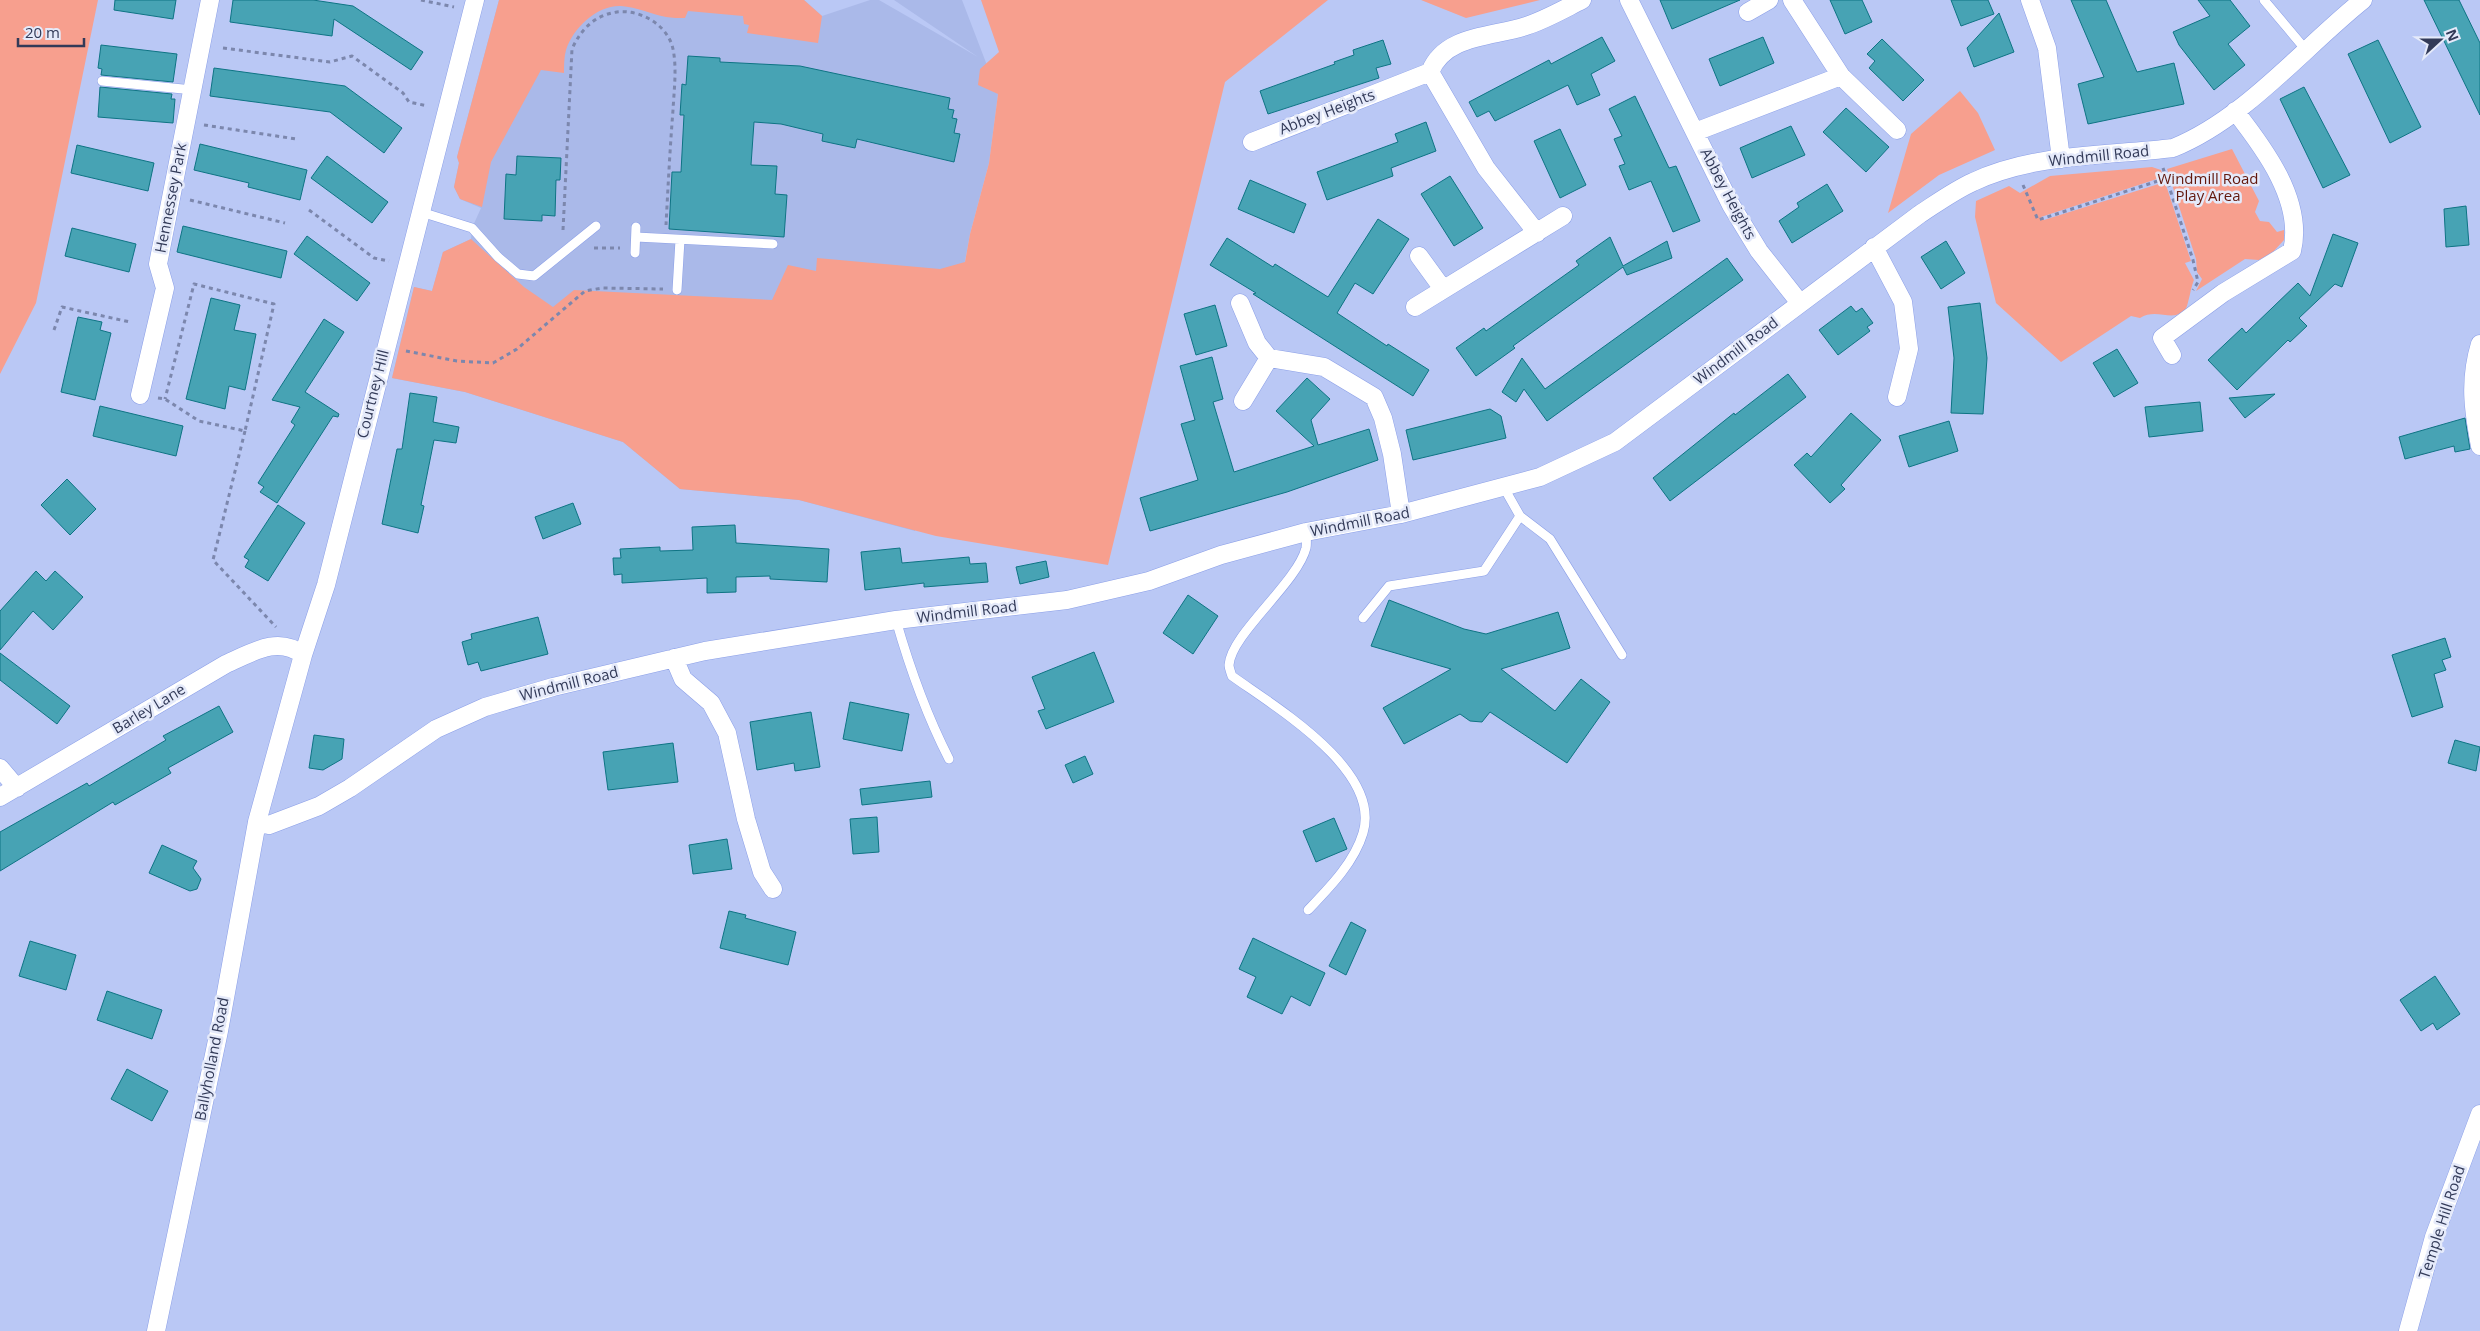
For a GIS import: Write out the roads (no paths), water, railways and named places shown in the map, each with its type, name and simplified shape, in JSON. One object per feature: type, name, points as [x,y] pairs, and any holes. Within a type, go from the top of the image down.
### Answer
[{"type":"street","name":"Hennessey Park","points":[[140,395],[164,288],[158,264],[210,0]]},
{"type":"street","name":"Courtney Hill","points":[[265,786],[303,654],[326,585],[475,0]]},
{"type":"street","name":"Abbey Heights","points":[[1252,142],[1430,72],[1438,59],[1462,41],[1527,26],[1582,0]]},
{"type":"street","name":"Abbey Heights","points":[[1629,0],[1731,205],[1759,251],[1800,303]]},
{"type":"street","points":[[1748,12],[1769,0]]},
{"type":"street","points":[[1792,0],[1841,76],[1897,130]]},
{"type":"street","points":[[2030,0],[2047,48],[2061,159]]},
{"type":"street","name":"Windmill Road","points":[[257,822],[269,825],[319,806],[350,788],[436,729],[484,706],[584,679],[656,664],[674,658],[896,620],[1067,600],[1148,580],[1221,555],[1306,532],[1401,514],[1540,477],[1615,442],[1874,247],[1920,214],[1971,182],[2003,171],[2061,159],[2173,148],[2187,142],[2235,110],[2364,0]]},
{"type":"street","points":[[1430,72],[1486,168],[1537,233]]},
{"type":"street","name":"Abbey Heights","points":[[1695,132],[1841,76]]},
{"type":"street","points":[[2172,355],[2162,338],[2201,310],[2292,251],[2295,238],[2292,216],[2284,188],[2255,136],[2235,110]]},
{"type":"street","points":[[1415,307],[1563,216]]},
{"type":"street","points":[[1874,247],[1903,302],[1909,349],[1897,397]]},
{"type":"street","points":[[1419,256],[1443,290]]},
{"type":"street","points":[[1240,303],[1257,343],[1269,358],[1324,367],[1374,397],[1383,418],[1392,454],[1401,514]]},
{"type":"street","points":[[2480,344],[2473,369],[2474,416],[2480,446]]},
{"type":"street","points":[[1242,401],[1269,358]]},
{"type":"street","name":"Barley Lane","points":[[0,797],[226,664],[258,649],[281,645],[293,646],[303,654]]},
{"type":"street","points":[[674,658],[683,679],[711,703],[727,733],[746,819],[762,872],[773,889]]},
{"type":"street","points":[[0,768],[17,788]]},
{"type":"street","name":"Ballyholland Road","points":[[156,1331],[219,1031],[265,786]]},
{"type":"street","name":"Temple Hill Road","points":[[2408,1331],[2434,1237],[2480,1114]]},
{"type":"lane","points":[[2264,0],[2306,50]]},
{"type":"lane","points":[[102,81],[193,90]]},
{"type":"lane","points":[[421,212],[472,228],[498,257],[518,274],[534,276],[596,226]]},
{"type":"lane","points":[[635,253],[636,228]]},
{"type":"lane","points":[[636,238],[773,244]]},
{"type":"lane","points":[[677,290],[680,240]]},
{"type":"lane","points":[[1503,486],[1520,516],[1550,539],[1622,656]]},
{"type":"lane","points":[[1363,618],[1389,586],[1484,571],[1520,516]]},
{"type":"lane","points":[[1306,532],[1306,548],[1292,574],[1242,638],[1233,652],[1229,666],[1232,676],[1337,758],[1361,793],[1366,811],[1364,832],[1357,849],[1325,892],[1308,910]]},
{"type":"lane","points":[[896,620],[911,675],[927,716],[949,759]]},
{"type":"park label","name":"Windmill Road Play Area","points":[[2208,188]]}]
